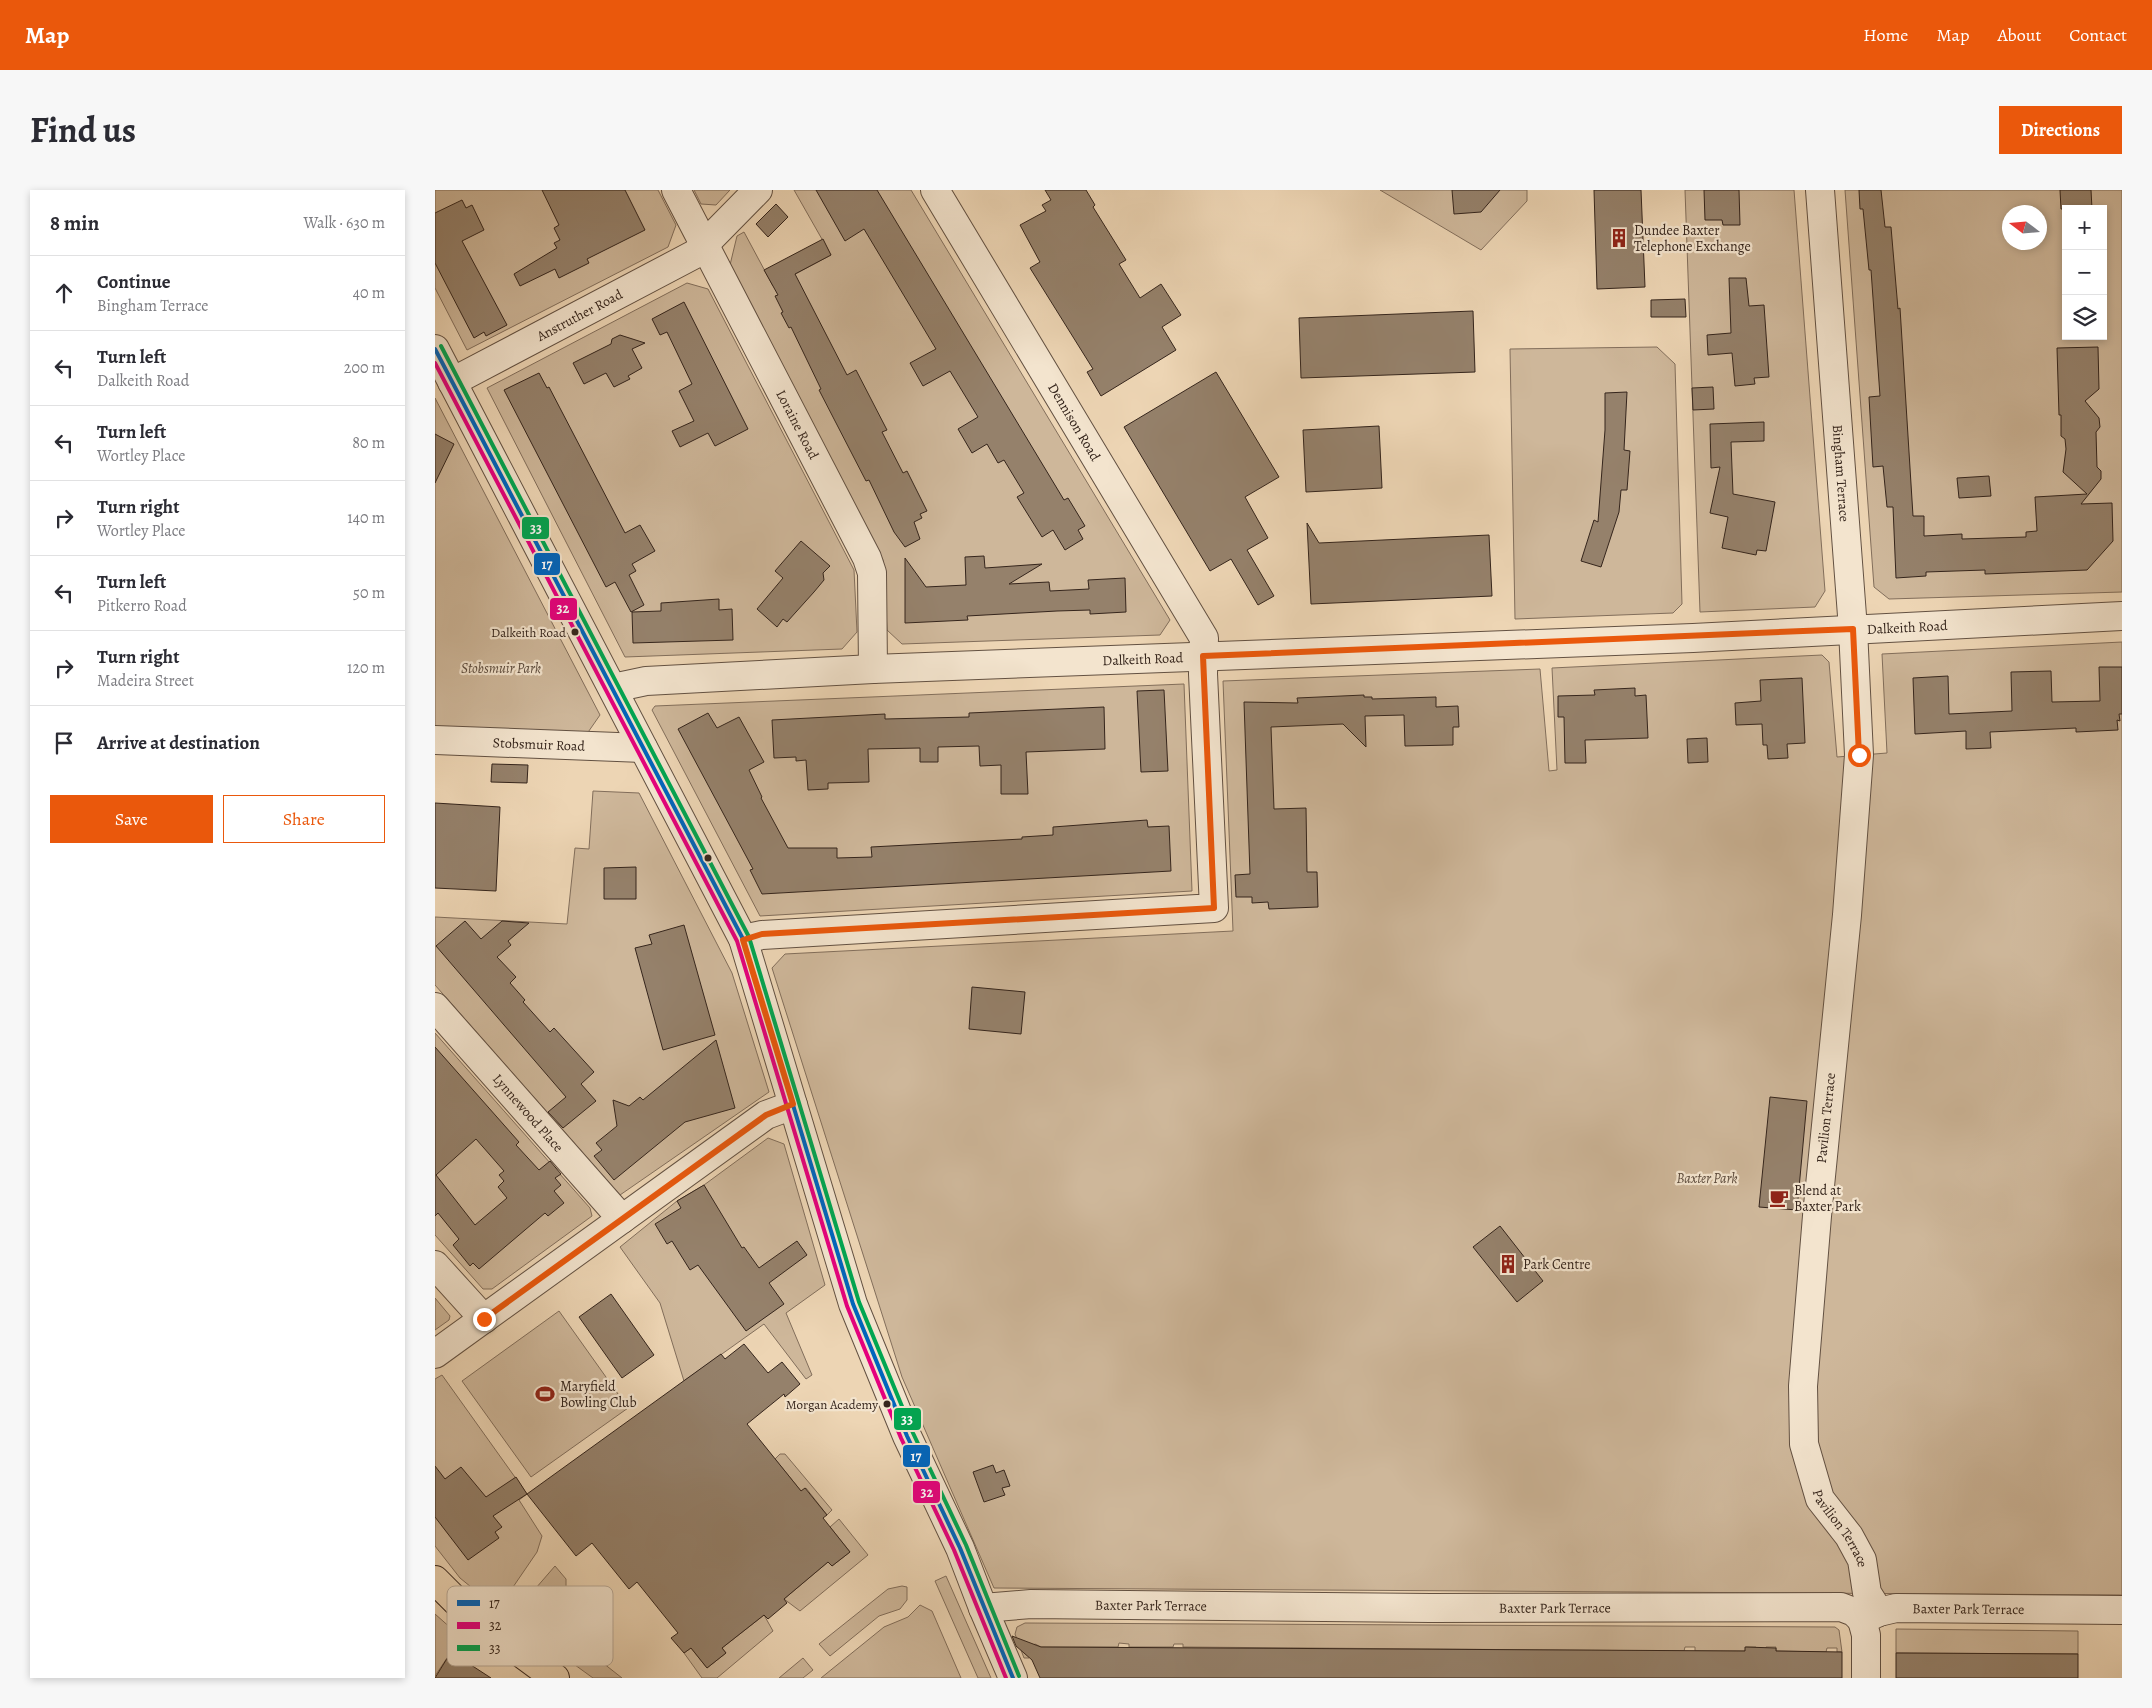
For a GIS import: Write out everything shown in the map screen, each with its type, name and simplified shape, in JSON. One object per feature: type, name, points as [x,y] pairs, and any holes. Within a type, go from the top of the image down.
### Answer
[{"type":"main road","points":[[435,1580],[447,1592]]},
{"type":"main road","points":[[536,1666],[549,1676]]},
{"type":"street","name":"Loraine Road","points":[[676,190],[867,558],[872,573],[873,669]]},
{"type":"street","name":"Anstruther Road","points":[[452,382],[695,254],[758,190]]},
{"type":"street","name":"Dennison Road","points":[[743,940],[762,934],[1214,908],[1203,656],[1204,638],[935,190]]},
{"type":"street","name":"Bingham Terrace","points":[[1820,190],[1853,629],[1859,755]]},
{"type":"street","points":[[435,349],[743,940],[853,1304],[907,1436],[960,1548],[1013,1678]]},
{"type":"street","name":"Dalkeith Road","points":[[613,688],[646,681],[873,669],[1853,629],[2122,616]]},
{"type":"street","name":"Stobsmuir Road","points":[[435,740],[643,748]]},
{"type":"street","name":"Pavilion Terrace","points":[[1859,755],[1847,915],[1817,1216],[1803,1386],[1804,1444],[1820,1499],[1849,1536],[1862,1560],[1871,1616]]},
{"type":"street","name":"Lynnewood Place","points":[[435,1007],[622,1219]]},
{"type":"street","points":[[435,1354],[766,1115],[793,1104]]},
{"type":"street","points":[[435,1265],[484,1319]]},
{"type":"street","name":"Baxter Park Terrace","points":[[983,1608],[1031,1604],[1431,1608],[1841,1607],[1871,1616],[1896,1608],[2122,1610]]},
{"type":"street","points":[[1867,1678],[1866,1635],[1871,1616]]},
{"type":"green space","points":[[435,190],[658,190],[676,225],[668,247],[467,350],[435,288]]},
{"type":"green space","points":[[694,190],[730,190],[716,205],[701,204]]},
{"type":"green space","points":[[794,190],[911,190],[1170,620],[1160,635],[902,644],[887,630],[883,560],[730,265],[737,236],[744,232],[773,286],[831,255]]},
{"type":"green space","points":[[1380,190],[1527,190],[1527,201],[1481,250]]},
{"type":"green space","points":[[1685,190],[1794,190],[1825,591],[1815,607],[1700,612]]},
{"type":"green space","points":[[1845,190],[2122,190],[2122,592],[1889,599],[1874,587]]},
{"type":"green space","points":[[687,283],[708,289],[854,570],[857,632],[842,649],[625,657],[487,388]]},
{"type":"green space","points":[[1657,347],[1675,364],[1682,604],[1673,613],[1515,619],[1510,349]]},
{"type":"green space","name":"Stobsmuir Park","points":[[435,398],[600,715],[584,738],[435,731]]},
{"type":"green space","name":"Baxter Park","points":[[2122,642],[2122,1595],[994,1588],[902,1377],[772,968],[785,954],[1233,931],[1223,681],[1540,669],[1549,771],[1557,770],[1552,668],[1822,655],[1829,662],[1837,757],[1887,753],[1882,654]]},
{"type":"green space","points":[[1184,684],[1192,891],[760,916],[652,710],[655,706]]},
{"type":"green space","points":[[593,791],[639,793],[732,973],[769,1092],[620,1195],[435,985],[435,917],[567,924],[575,848],[589,849]]},
{"type":"green space","points":[[435,1033],[590,1208],[592,1216],[492,1289],[483,1289],[435,1235]]},
{"type":"green space","points":[[768,1138],[784,1144],[825,1285],[786,1313],[812,1375],[806,1379],[764,1324],[684,1381],[660,1303],[620,1247],[677,1201],[704,1185]]},
{"type":"green space","points":[[435,1298],[450,1316],[449,1320],[435,1330]]},
{"type":"green space","name":"Maryfield Bowling Club","points":[[559,1311],[628,1408],[531,1477],[462,1381]]},
{"type":"green space","points":[[442,1375],[527,1494],[519,1500],[542,1536],[537,1552],[514,1586],[470,1586],[460,1578],[435,1546],[435,1379]]},
{"type":"green space","points":[[780,1454],[785,1454],[832,1510],[827,1515],[806,1488],[801,1491],[775,1459]]},
{"type":"green space","points":[[839,1519],[868,1555],[800,1611],[784,1599],[828,1562],[832,1566],[850,1552],[830,1527]]},
{"type":"green space","points":[[555,1566],[566,1579],[566,1586],[538,1586]]},
{"type":"green space","points":[[946,1576],[991,1678],[978,1678],[935,1581]]},
{"type":"green space","points":[[902,1586],[907,1587],[907,1600],[900,1609],[879,1616],[830,1656],[819,1644],[888,1589]]},
{"type":"green space","points":[[920,1605],[932,1611],[961,1678],[821,1678],[884,1627],[908,1617]]},
{"type":"green space","points":[[435,1614],[447,1625],[447,1658],[435,1676]]},
{"type":"green space","points":[[764,1615],[773,1631],[717,1678],[702,1678],[684,1653],[691,1648],[707,1668],[726,1653],[722,1648]]},
{"type":"green space","points":[[1025,1623],[1835,1627],[1839,1630],[1842,1652],[1837,1652],[1837,1648],[1827,1648],[1826,1652],[1776,1651],[1776,1647],[1766,1647],[1766,1651],[1756,1651],[1756,1647],[1746,1647],[1745,1651],[1695,1651],[1695,1647],[1685,1647],[1684,1651],[1680,1651],[1183,1647],[1183,1644],[1174,1644],[1173,1647],[1129,1647],[1129,1644],[1119,1643],[1118,1647],[1041,1647],[1035,1644],[1030,1647],[1029,1658],[1024,1658],[1015,1634],[1017,1627]]},
{"type":"green space","points":[[1896,1629],[2078,1631],[2078,1654],[1896,1653]]},
{"type":"green space","points":[[803,1658],[813,1670],[803,1678],[779,1678]]},
{"type":"green space","points":[[576,1666],[607,1666],[622,1678],[593,1678]]},
{"type":"building","points":[[542,190],[625,190],[645,230],[587,259],[589,263],[559,278],[555,269],[520,286],[514,274],[557,248],[554,243],[560,240],[554,228],[559,225]]},
{"type":"building","points":[[816,190],[877,190],[1064,500],[1068,498],[1085,526],[1078,530],[1083,539],[1065,550],[1053,530],[1042,537],[1017,497],[1024,493],[1004,460],[998,463],[987,444],[972,453],[958,429],[978,417],[950,371],[923,386],[910,363],[936,349],[864,229],[845,241]]},
{"type":"building","points":[[1045,190],[1086,190],[1095,205],[1093,207],[1126,260],[1119,264],[1140,298],[1161,284],[1181,315],[1162,327],[1176,350],[1101,396],[1087,372],[1093,369],[1030,268],[1040,262],[1020,225],[1046,211],[1042,205],[1051,200]]},
{"type":"building","points":[[1452,190],[1500,190],[1481,212],[1454,214]]},
{"type":"building","name":"Dundee Baxter Telephone Exchange","points":[[1594,190],[1641,190],[1645,287],[1597,289]]},
{"type":"building","points":[[1704,190],[1739,190],[1740,225],[1723,225],[1722,220],[1705,220]]},
{"type":"building","points":[[1859,190],[1881,190],[1885,227],[1891,227],[1898,309],[1900,308],[1913,516],[1924,516],[1924,536],[1962,534],[1962,539],[2026,537],[2026,532],[2037,531],[2035,497],[2087,494],[2063,472],[2066,449],[2065,439],[2061,436],[2061,415],[2059,415],[2057,348],[2098,347],[2099,389],[2085,401],[2099,418],[2100,427],[2096,432],[2097,467],[2101,471],[2101,479],[2081,504],[2112,503],[2113,541],[2087,570],[1985,574],[1985,570],[1926,572],[1926,576],[1896,578],[1893,507],[1887,507],[1883,466],[1873,467],[1869,397],[1880,396],[1871,270],[1869,270],[1863,209],[1860,209]]},
{"type":"building","points":[[2060,190],[2091,190],[2092,205],[2062,205],[2061,209]]},
{"type":"building","points":[[462,200],[466,208],[472,205],[484,230],[462,241],[507,325],[486,336],[484,332],[474,338],[435,263],[435,213]]},
{"type":"building","points":[[776,204],[788,217],[768,237],[756,224]]},
{"type":"building","points":[[823,239],[831,255],[795,274],[847,375],[856,370],[887,430],[882,432],[903,473],[907,471],[927,511],[920,514],[922,518],[914,522],[920,539],[905,547],[894,532],[869,480],[866,481],[819,390],[821,389],[791,327],[789,328],[781,313],[783,312],[775,296],[778,295],[764,270]]},
{"type":"building","points":[[1729,278],[1746,278],[1749,306],[1764,305],[1769,377],[1754,378],[1755,384],[1735,386],[1732,353],[1708,355],[1707,335],[1731,333]]},
{"type":"building","points":[[1685,299],[1686,317],[1651,317],[1651,300]]},
{"type":"building","points":[[684,302],[748,429],[715,446],[708,433],[680,447],[672,431],[694,421],[679,391],[692,384],[667,332],[660,335],[652,319]]},
{"type":"building","points":[[1473,311],[1475,372],[1301,378],[1299,318]]},
{"type":"building","points":[[620,335],[645,343],[632,349],[642,368],[628,376],[630,379],[614,387],[606,373],[584,384],[573,363],[611,344],[612,339]]},
{"type":"building","points":[[1216,372],[1279,477],[1245,497],[1268,538],[1247,550],[1274,596],[1258,605],[1231,559],[1210,571],[1124,427]]},
{"type":"building","points":[[539,373],[547,388],[549,387],[625,533],[640,525],[655,551],[632,564],[636,571],[629,575],[644,605],[631,612],[615,582],[606,587],[504,390]]},
{"type":"building","points":[[1713,387],[1714,409],[1693,410],[1692,388]]},
{"type":"building","points":[[1627,392],[1624,450],[1630,451],[1627,490],[1621,490],[1619,512],[1601,567],[1581,561],[1594,520],[1598,522],[1605,430],[1605,393]]},
{"type":"building","points":[[1764,422],[1764,441],[1731,442],[1733,494],[1775,502],[1766,551],[1757,550],[1756,555],[1722,548],[1728,517],[1710,513],[1720,467],[1711,468],[1710,424]]},
{"type":"building","points":[[1379,426],[1382,488],[1306,492],[1303,430]]},
{"type":"building","points":[[435,434],[454,444],[435,483]]},
{"type":"building","points":[[1989,476],[1991,496],[1959,498],[1957,478]]},
{"type":"building","points":[[1307,523],[1319,543],[1489,535],[1492,596],[1311,604]]},
{"type":"building","points":[[801,541],[830,566],[823,573],[824,580],[814,592],[787,622],[783,619],[777,627],[757,609],[783,578],[775,571]]},
{"type":"building","points":[[984,556],[985,568],[1042,564],[1009,584],[1049,582],[1050,591],[1089,589],[1088,580],[1125,578],[1126,612],[1090,614],[1090,610],[1057,611],[967,616],[968,620],[905,623],[905,558],[926,587],[966,585],[965,557]]},
{"type":"building","points":[[719,599],[719,610],[732,609],[733,640],[633,643],[632,612],[661,611],[661,603]]},
{"type":"building","points":[[2099,667],[2122,667],[2122,714],[2119,714],[2120,721],[2117,720],[2118,730],[2076,732],[2076,728],[1990,732],[1991,748],[1966,749],[1966,731],[1915,734],[1913,678],[1948,676],[1949,714],[2012,711],[2011,672],[2051,671],[2052,702],[2100,701]]},
{"type":"building","points":[[1802,678],[1805,743],[1787,744],[1788,758],[1768,759],[1767,745],[1763,745],[1762,724],[1736,725],[1735,703],[1761,701],[1760,680]]},
{"type":"building","points":[[1635,688],[1635,696],[1646,695],[1648,738],[1585,740],[1586,763],[1565,763],[1564,717],[1558,717],[1558,696],[1595,695],[1594,690]]},
{"type":"building","points":[[1164,690],[1168,771],[1141,772],[1137,691]]},
{"type":"building","points":[[1364,695],[1364,697],[1372,697],[1372,699],[1436,697],[1436,707],[1458,706],[1459,727],[1453,727],[1453,745],[1405,746],[1404,715],[1365,716],[1366,747],[1343,724],[1271,727],[1274,809],[1306,808],[1307,872],[1317,872],[1318,907],[1269,909],[1268,902],[1252,903],[1252,897],[1236,897],[1235,875],[1250,874],[1244,702],[1298,703],[1297,698]]},
{"type":"building","points":[[1104,707],[1105,749],[1026,752],[1028,794],[1001,794],[1001,765],[980,766],[979,746],[938,747],[938,762],[920,762],[920,748],[868,749],[869,782],[828,783],[828,789],[808,790],[806,760],[796,761],[796,757],[774,758],[772,720],[885,714],[885,719],[969,717],[969,713]]},
{"type":"building","points":[[708,713],[717,728],[739,717],[764,762],[749,770],[761,798],[788,848],[837,848],[837,858],[872,857],[871,847],[1022,839],[1022,837],[1053,835],[1053,827],[1147,820],[1148,827],[1169,826],[1171,871],[762,894],[750,870],[753,869],[678,729]]},
{"type":"building","points":[[1707,738],[1708,762],[1688,763],[1687,739]]},
{"type":"building","points":[[492,764],[528,765],[527,783],[491,782]]},
{"type":"building","points":[[435,803],[500,807],[496,891],[435,888]]},
{"type":"building","points":[[636,867],[636,899],[604,899],[604,868]]},
{"type":"building","points":[[465,921],[481,939],[502,921],[529,923],[508,941],[511,945],[497,957],[516,977],[510,983],[525,1000],[523,1002],[550,1032],[554,1028],[594,1072],[581,1084],[596,1101],[563,1128],[548,1112],[566,1097],[436,946]]},
{"type":"building","points":[[684,925],[715,1035],[663,1050],[635,948],[652,944],[649,935]]},
{"type":"building","points":[[972,987],[1025,992],[1021,1034],[969,1029]]},
{"type":"building","points":[[716,1040],[735,1108],[685,1122],[614,1180],[594,1156],[602,1150],[596,1143],[617,1126],[613,1100],[629,1106],[640,1097],[643,1100]]},
{"type":"building","points":[[435,1047],[519,1142],[516,1145],[539,1170],[550,1161],[561,1174],[555,1178],[561,1185],[554,1191],[564,1203],[548,1216],[545,1213],[479,1269],[473,1263],[470,1266],[453,1245],[459,1239],[438,1213],[435,1216]],"holes":[[[476,1139],[504,1171],[499,1175],[504,1181],[498,1187],[507,1198],[475,1225],[436,1175]]]},
{"type":"building","points":[[1770,1097],[1807,1101],[1797,1210],[1759,1207]]},
{"type":"building","points":[[704,1185],[742,1248],[744,1247],[759,1268],[797,1241],[807,1255],[769,1283],[784,1304],[746,1331],[698,1265],[690,1270],[672,1241],[667,1244],[655,1224],[681,1208],[677,1201]]},
{"type":"building","name":"Park Centre","points":[[1500,1226],[1543,1281],[1517,1302],[1473,1247]]},
{"type":"building","points":[[611,1294],[654,1355],[622,1378],[579,1317]]},
{"type":"building","name":"Morgan Academy","points":[[744,1344],[768,1373],[782,1362],[800,1384],[785,1397],[784,1394],[747,1424],[801,1491],[805,1488],[827,1515],[823,1518],[850,1552],[832,1566],[828,1562],[784,1599],[787,1603],[768,1619],[764,1615],[722,1648],[726,1653],[707,1668],[691,1648],[684,1653],[671,1638],[678,1633],[637,1582],[629,1589],[592,1543],[576,1556],[527,1494],[721,1354],[725,1359]]},
{"type":"building","points":[[993,1465],[996,1473],[1004,1470],[1010,1486],[1002,1488],[1005,1495],[984,1502],[973,1472]]},
{"type":"building","points":[[435,1466],[445,1479],[461,1467],[486,1497],[516,1477],[527,1494],[493,1516],[502,1527],[495,1532],[499,1538],[468,1560],[435,1517]]},
{"type":"building","points":[[1012,1636],[1041,1647],[1745,1651],[1745,1647],[1776,1648],[1776,1651],[1842,1652],[1842,1678],[1040,1678],[1032,1660],[1016,1646]]},
{"type":"building","points":[[1896,1653],[2078,1654],[2078,1678],[1896,1678]]},
{"type":"building","points":[[447,1658],[447,1666],[473,1666],[491,1678],[435,1678]]},
{"type":"transit line","name":"33","points":[[441,346],[749,937],[859,1302],[913,1433],[966,1545],[1019,1676]]},
{"type":"transit line","name":"17","points":[[435,349],[743,939],[853,1304],[907,1436],[960,1548],[1013,1678]]},
{"type":"transit line","name":"32","points":[[435,363],[737,941],[847,1306],[901,1438],[954,1550],[1006,1678]]},
{"type":"place","name":"Dundee Baxter Telephone Exchange","points":[[1619,238]]},
{"type":"place","name":"Dalkeith Road","points":[[575,632]]},
{"type":"place","name":"Blend at Baxter Park","points":[[1779,1198]]},
{"type":"place","name":"Park Centre","points":[[1508,1264]]},
{"type":"place","name":"Maryfield Bowling Club","points":[[545,1394]]},
{"type":"place","name":"Morgan Academy","points":[[887,1404]]},
{"type":"route","points":[[484,1319],[766,1115],[793,1104],[743,940],[762,934],[1214,908],[1203,656],[1693,638],[1853,629],[1859,755]]}]
